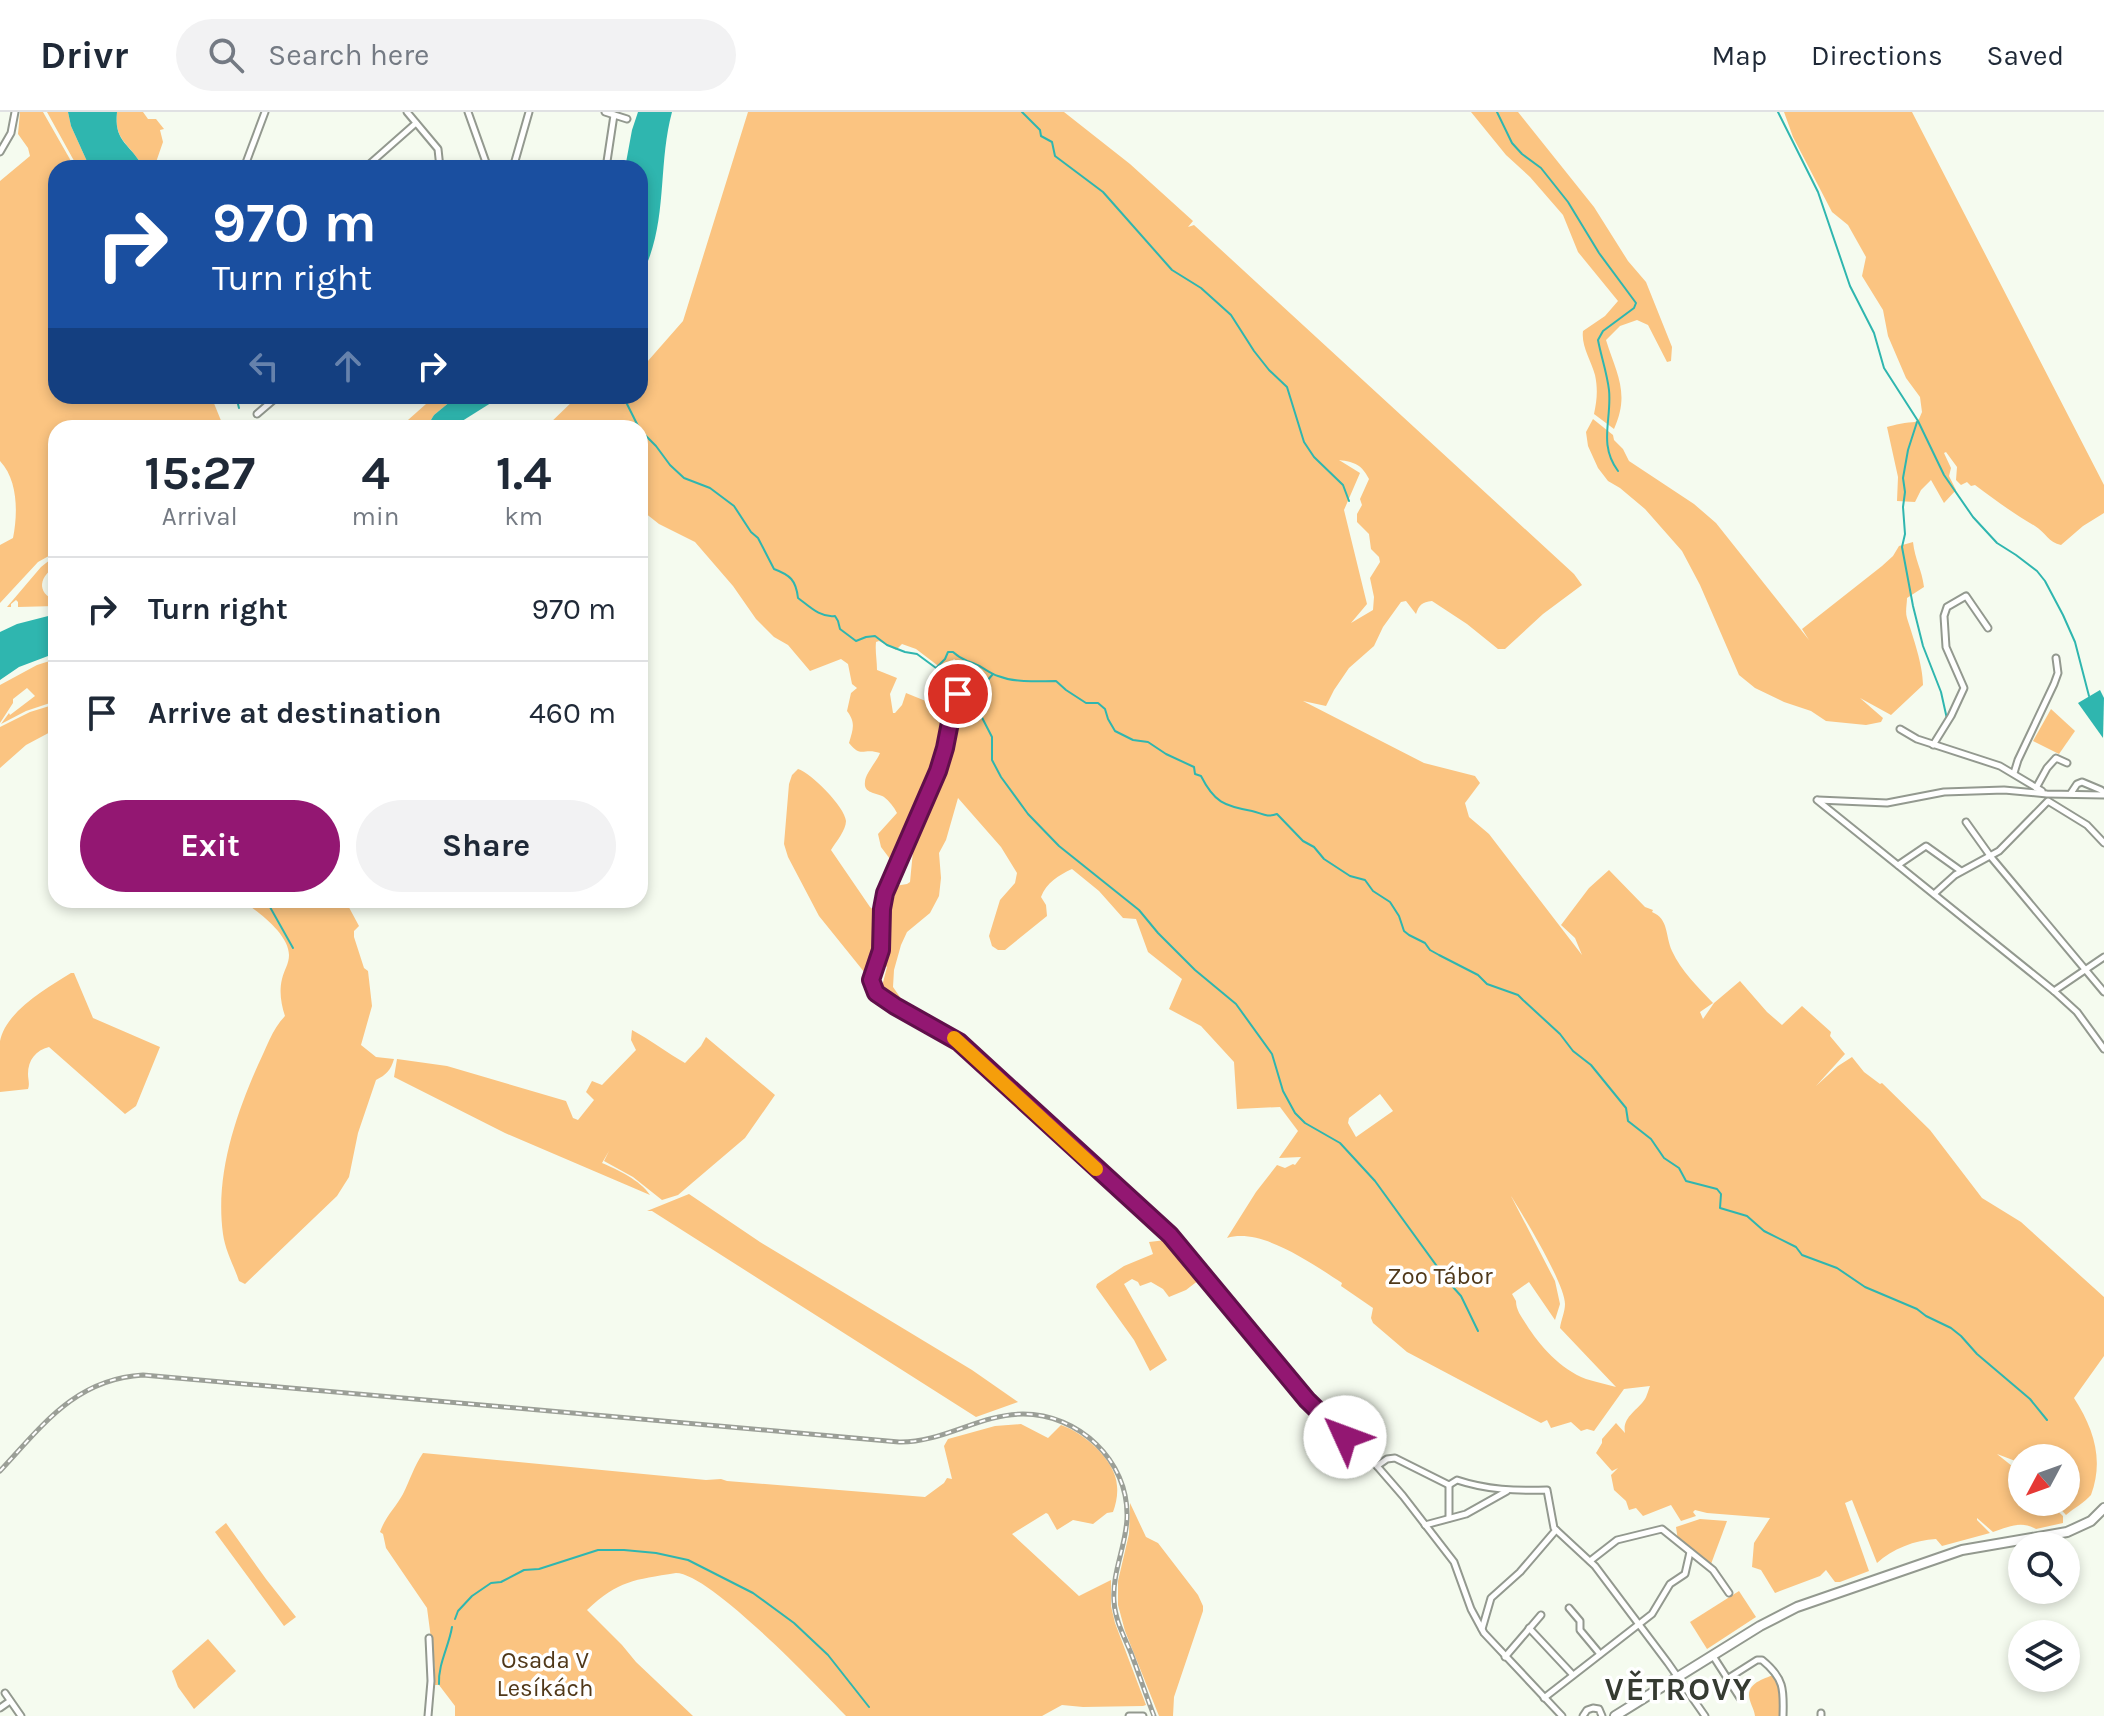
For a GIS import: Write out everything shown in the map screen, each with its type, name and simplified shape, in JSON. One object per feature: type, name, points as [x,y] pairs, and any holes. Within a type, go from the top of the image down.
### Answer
[{"type":"street","points":[[0,152],[11,133],[15,112]]},
{"type":"street","points":[[247,160],[265,112]]},
{"type":"street","points":[[407,112],[438,149],[439,160]]},
{"type":"street","points":[[468,112],[485,160]]},
{"type":"street","points":[[515,160],[529,112]]},
{"type":"street","points":[[605,112],[627,119]]},
{"type":"street","points":[[607,160],[614,115]]},
{"type":"street","points":[[374,160],[416,123]]},
{"type":"street","points":[[257,414],[269,404]]},
{"type":"street","points":[[1933,745],[1964,688],[1946,647],[1944,616],[1947,607],[1966,596],[1988,628]]},
{"type":"street","points":[[2014,773],[2054,684],[2058,673],[2056,658]]},
{"type":"street","points":[[964,683],[953,707],[938,771],[885,893],[882,943],[872,977],[873,987],[895,1006],[959,1042],[1170,1235],[1313,1407],[1377,1466],[1454,1562],[1471,1609],[1482,1629],[1562,1716]]},
{"type":"street","points":[[1900,729],[1917,739],[2014,773],[2087,825],[2104,843]]},
{"type":"street","points":[[2036,788],[2056,758],[2067,763]]},
{"type":"street","points":[[2070,794],[2082,782],[2104,794]]},
{"type":"street","points":[[2104,794],[2070,794],[2048,798],[2004,790],[1944,792],[1887,803],[1817,800],[2054,991],[2077,1012],[2104,1049]]},
{"type":"street","points":[[1934,894],[1961,871],[1991,857],[2009,843],[2048,798]]},
{"type":"street","points":[[1966,822],[1991,857],[2104,992]]},
{"type":"street","points":[[1898,865],[1926,846],[1961,871]]},
{"type":"street","points":[[2054,991],[2104,957]]},
{"type":"street","points":[[1377,1466],[1390,1458],[1397,1458],[1449,1485]]},
{"type":"street","points":[[1449,1485],[1457,1480],[1508,1491],[1547,1490],[1556,1530],[1590,1561],[1705,1716]]},
{"type":"street","points":[[1449,1485],[1449,1518]]},
{"type":"street","points":[[1425,1525],[1474,1510],[1508,1491]]},
{"type":"street","points":[[1615,1716],[1760,1626],[1797,1607],[1962,1550],[2067,1532],[2091,1521],[2104,1508]]},
{"type":"street","points":[[1590,1561],[1617,1540],[1662,1529],[1713,1570],[1729,1593]]},
{"type":"street","points":[[1482,1629],[1491,1598],[1520,1572],[1556,1530]]},
{"type":"street","points":[[1544,1698],[1652,1614],[1670,1584],[1685,1574],[1690,1552]]},
{"type":"street","points":[[1569,1608],[1580,1621],[1580,1630],[1600,1654]]},
{"type":"street","points":[[1505,1657],[1541,1615]]},
{"type":"street","points":[[1529,1628],[1573,1675]]},
{"type":"street","points":[[428,1716],[431,1681],[429,1638]]},
{"type":"street","points":[[1713,1656],[1740,1698]]},
{"type":"street","points":[[1727,1679],[1762,1660],[1782,1683],[1783,1716]]},
{"type":"street","points":[[5,1693],[21,1716]]},
{"type":"street","points":[[0,1708],[10,1701]]},
{"type":"street","points":[[1583,1716],[1591,1708],[1599,1709],[1602,1716]]},
{"type":"street","points":[[1129,1716],[1143,1716]]},
{"type":"green space","points":[[20,112],[43,112],[70,160],[48,160],[48,404],[214,404],[221,420],[48,420],[48,556],[38,562],[0,603],[0,545],[13,538],[16,508],[10,478],[0,461],[0,181],[30,156],[18,134]]},
{"type":"green space","points":[[47,112],[68,112],[86,160],[74,160]]},
{"type":"green space","points":[[117,112],[143,112],[148,119],[156,119],[164,129],[160,130],[163,142],[157,160],[138,160],[122,140]]},
{"type":"green space","name":"Zoo Tábor","points":[[748,112],[1064,112],[1130,164],[1193,221],[1188,227],[1194,225],[1574,574],[1582,585],[1543,614],[1505,649],[1498,649],[1432,601],[1421,604],[1416,614],[1406,601],[1401,602],[1374,646],[1349,668],[1326,706],[1303,701],[1424,763],[1475,776],[1480,783],[1465,803],[1469,817],[1489,834],[1582,955],[1575,938],[1561,925],[1589,888],[1609,870],[1661,919],[1676,958],[1713,1003],[1700,1012],[1703,1019],[1714,1003],[1740,981],[1782,1025],[1802,1006],[1831,1032],[1830,1036],[1845,1054],[1816,1086],[1852,1057],[1864,1072],[1882,1083],[1930,1130],[1982,1198],[2021,1222],[2104,1297],[2104,1356],[2074,1398],[2087,1421],[2095,1445],[2097,1469],[2091,1495],[2080,1505],[2080,1444],[2008,1444],[2008,1458],[1997,1454],[2008,1463],[2008,1516],[2063,1516],[2063,1523],[2036,1529],[2014,1525],[1993,1532],[1977,1518],[1990,1533],[1942,1546],[1936,1539],[1920,1541],[1904,1546],[1877,1563],[1852,1500],[1845,1503],[1869,1571],[1835,1582],[1826,1570],[1820,1576],[1775,1593],[1761,1570],[1752,1567],[1754,1543],[1770,1518],[1695,1510],[1696,1516],[1681,1521],[1671,1505],[1643,1516],[1636,1508],[1629,1510],[1626,1501],[1614,1490],[1611,1475],[1618,1468],[1612,1471],[1596,1453],[1602,1439],[1616,1423],[1625,1433],[1628,1418],[1645,1399],[1650,1386],[1624,1389],[1594,1431],[1581,1431],[1571,1422],[1551,1428],[1547,1420],[1541,1423],[1407,1352],[1373,1323],[1373,1308],[1303,1258],[1256,1238],[1227,1238],[1277,1165],[1285,1168],[1295,1165],[1301,1157],[1279,1158],[1298,1131],[1280,1107],[1237,1109],[1234,1062],[1201,1026],[1169,1009],[1182,979],[1148,952],[1136,919],[1123,918],[1099,891],[1072,869],[1054,880],[1043,892],[1041,897],[1047,916],[1005,950],[992,946],[989,936],[1000,900],[1015,883],[1017,873],[1001,847],[958,798],[939,853],[939,896],[930,913],[907,932],[894,970],[893,987],[909,1010],[880,994],[887,967],[879,961],[884,903],[889,887],[910,882],[915,830],[931,783],[897,857],[890,859],[881,847],[878,834],[897,813],[884,797],[865,786],[867,775],[880,753],[860,752],[849,743],[853,726],[847,711],[851,693],[857,688],[852,684],[848,664],[841,659],[810,671],[788,645],[774,637],[756,619],[733,586],[695,542],[648,515],[648,420],[553,420],[570,404],[648,404],[648,361],[683,321]],"holes":[[[1339,460],[1364,470],[1369,479],[1360,499],[1362,505],[1357,522],[1369,534],[1371,549],[1380,562],[1370,578],[1373,610],[1351,623],[1367,604],[1344,510],[1360,473]],[[876,642],[896,650],[902,644],[916,649],[945,669],[954,659],[971,672],[977,666],[942,754],[949,716],[938,706],[906,693],[902,705],[893,713],[890,694],[897,678],[877,670]],[[1380,1094],[1393,1111],[1356,1137],[1348,1123],[1349,1118]],[[1511,1196],[1563,1294],[1565,1307],[1560,1328],[1616,1387],[1586,1379],[1559,1363],[1521,1316],[1512,1294],[1529,1282],[1555,1320],[1560,1304],[1555,1281]]]},
{"type":"green space","points":[[1471,112],[1518,112],[1594,207],[1628,261],[1646,282],[1672,347],[1671,361],[1667,362],[1648,325],[1637,320],[1620,326],[1606,340],[1618,374],[1621,394],[1614,429],[1594,414],[1596,380],[1585,348],[1583,331],[1605,316],[1618,301],[1578,252],[1563,215],[1506,155]]},
{"type":"green space","points":[[1784,112],[1912,112],[2104,485],[2104,513],[2061,545],[1975,485],[1967,482],[1961,485],[1956,480],[1957,467],[1946,452],[1951,468],[1949,476],[1956,490],[1944,503],[1931,480],[1915,502],[1897,501],[1898,477],[1887,427],[1919,419],[1922,412],[1920,397],[1906,378],[1888,336],[1883,310],[1862,276],[1866,257],[1848,225],[1832,212],[1793,137]]},
{"type":"green space","points":[[426,404],[447,404],[431,420],[408,420]]},
{"type":"green space","points":[[1593,419],[1613,435],[1629,461],[1694,504],[1716,523],[1809,640],[1802,629],[1882,566],[1899,546],[1913,542],[1924,587],[1907,598],[1906,613],[1920,660],[1923,685],[1891,715],[1860,698],[1883,718],[1881,722],[1866,725],[1826,721],[1811,711],[1755,688],[1739,675],[1682,551],[1645,509],[1608,481],[1598,468],[1588,446],[1586,432]]},
{"type":"green space","points":[[48,561],[48,572],[42,584],[48,596],[48,606],[18,607],[16,600],[11,607],[7,607]]},
{"type":"green space","points":[[48,662],[48,704],[1,724],[9,713],[35,696],[27,688],[13,699],[0,723],[0,685]]},
{"type":"green space","points":[[48,706],[48,733],[26,745],[0,768],[0,727]]},
{"type":"green space","points":[[2051,709],[2075,731],[2059,754],[2033,741]]},
{"type":"green space","points":[[798,769],[826,791],[844,815],[844,828],[831,850],[870,907],[879,915],[879,951],[869,978],[819,916],[788,857],[784,844],[789,784]]},
{"type":"green space","points":[[252,908],[349,908],[359,926],[354,931],[354,937],[364,968],[368,971],[372,1006],[361,1045],[376,1057],[394,1059],[388,1072],[376,1080],[358,1133],[349,1177],[337,1196],[245,1284],[239,1281],[224,1240],[221,1212],[224,1169],[250,1085],[273,1033],[285,1016],[281,988],[289,955],[284,939]]},
{"type":"green space","points":[[74,973],[93,1018],[160,1047],[136,1106],[125,1114],[49,1047],[31,1060],[28,1089],[0,1092],[0,1041],[4,1030],[29,1001]]},
{"type":"green space","points":[[632,1030],[685,1063],[706,1037],[775,1095],[745,1138],[678,1195],[662,1200],[633,1177],[604,1161],[609,1151],[602,1163],[635,1180],[650,1195],[505,1133],[394,1077],[397,1059],[447,1066],[566,1101],[573,1118],[578,1120],[594,1100],[586,1092],[592,1081],[602,1085],[636,1050],[631,1040]]},
{"type":"green space","points":[[689,1194],[760,1242],[972,1370],[1018,1402],[976,1417],[652,1211],[647,1211]]},
{"type":"green space","points":[[1166,1240],[1199,1280],[1169,1297],[1151,1282],[1140,1286],[1132,1279],[1124,1284],[1167,1360],[1150,1371],[1134,1340],[1096,1287],[1124,1266],[1153,1254],[1149,1242]]},
{"type":"green space","name":"Osada V Lesíkách","points":[[1021,1424],[1048,1438],[1061,1425],[1070,1429],[1089,1441],[1111,1467],[1117,1489],[1113,1512],[1093,1524],[1073,1520],[1057,1530],[1046,1513],[1012,1534],[1079,1596],[1111,1580],[1111,1606],[1115,1623],[1146,1705],[1062,1705],[1042,1716],[846,1716],[738,1611],[692,1578],[676,1573],[618,1587],[587,1610],[693,1716],[455,1716],[455,1706],[439,1685],[434,1685],[435,1669],[427,1608],[386,1548],[380,1532],[423,1453],[925,1497],[947,1478],[952,1479],[944,1446],[948,1439],[995,1426]]},
{"type":"green space","points":[[1130,1503],[1146,1537],[1158,1543],[1203,1606],[1174,1697],[1173,1716],[1159,1716],[1125,1631],[1118,1605],[1118,1581],[1129,1534]]},
{"type":"green space","points":[[1700,1519],[1727,1521],[1711,1564],[1678,1541],[1676,1527]]},
{"type":"green space","points":[[226,1523],[296,1617],[284,1626],[215,1532]]},
{"type":"green space","points":[[1739,1591],[1756,1617],[1707,1649],[1690,1622]]},
{"type":"green space","points":[[208,1639],[236,1671],[194,1709],[178,1687],[172,1671]]},
{"type":"green space","points":[[1776,1674],[1781,1681],[1783,1716],[1755,1716],[1749,1698],[1752,1687]]},
{"type":"water","points":[[68,112],[117,112],[122,140],[138,160],[86,160]]},
{"type":"water","points":[[638,112],[672,112],[659,217],[648,260],[648,160],[626,160]]},
{"type":"water","points":[[447,404],[489,404],[464,420],[431,420]]},
{"type":"water","points":[[48,616],[48,656],[19,667],[0,680],[0,632]]},
{"type":"water","points":[[2100,690],[2104,698],[2103,738],[2078,703]]},
{"type":"waterway","points":[[1022,112],[1040,130],[1041,136],[1052,142],[1055,156],[1103,192],[1172,270],[1201,288],[1231,315],[1254,351],[1287,387],[1304,442],[1314,457],[1343,485],[1349,501]]},
{"type":"waterway","points":[[1497,112],[1512,143],[1541,168],[1568,202],[1599,253],[1636,303],[1634,308],[1603,331],[1598,340],[1609,390],[1607,441],[1618,471]]},
{"type":"waterway","points":[[1778,112],[1818,192],[1850,286],[1874,333],[1884,368],[1918,421],[1944,475],[1973,517],[1997,543],[2037,571],[2045,581],[2075,642],[2089,696]]},
{"type":"waterway","points":[[238,404],[239,408]]},
{"type":"waterway","points":[[627,404],[635,420]]},
{"type":"waterway","points":[[1917,422],[1903,478],[1905,534],[1902,547],[1923,646],[1941,692],[1947,719]]},
{"type":"waterway","points":[[648,438],[684,478],[710,488],[734,506],[758,538],[774,569],[794,582],[798,598],[820,613],[835,616],[840,629],[856,641],[875,636],[887,645],[917,654],[936,668],[948,652],[953,652],[1005,678],[1056,681],[1086,703],[1098,703],[1105,709],[1115,731],[1133,740],[1148,742],[1194,767],[1195,774],[1201,776],[1221,801],[1264,815],[1277,814],[1324,859],[1350,876],[1365,880],[1373,891],[1390,902],[1409,935],[1425,943],[1430,950],[1478,975],[1487,984],[1518,995],[1591,1065],[1626,1108],[1628,1121],[1651,1139],[1664,1158],[1679,1168],[1686,1181],[1717,1189],[1721,1194],[1720,1208],[1747,1216],[1764,1231],[1796,1247],[1802,1255],[1837,1268],[1865,1287],[1917,1309],[1951,1328],[2030,1399],[2047,1420]]},
{"type":"waterway","points":[[993,674],[979,690],[975,704],[992,737],[992,760],[1028,814],[1059,846],[1139,910],[1195,970],[1236,1004],[1272,1054],[1283,1091],[1295,1113],[1305,1123],[1340,1143],[1375,1181],[1444,1276]]},
{"type":"waterway","points":[[270,908],[293,948]]},
{"type":"waterway","points":[[1453,1287],[1461,1296],[1478,1331]]},
{"type":"waterway","points":[[455,1619],[472,1596],[491,1583],[501,1582],[524,1570],[539,1569],[598,1550],[656,1553],[688,1560],[753,1593],[794,1623],[828,1655],[869,1707]]},
{"type":"waterway","points":[[439,1684],[452,1627]]},
{"type":"railway","points":[[0,1471],[46,1422],[79,1395],[119,1378],[143,1375],[899,1442],[930,1438],[1007,1415],[1043,1416],[1063,1422],[1096,1444],[1119,1477],[1127,1518],[1115,1580],[1115,1608],[1154,1716]]},
{"type":"slow traffic","points":[[954,1038],[1096,1169]]},
{"type":"district","name":"VĚTROVY","points":[[1679,1689]]},
{"type":"route","points":[[958,694],[938,771],[885,893],[882,943],[871,980],[873,987],[895,1006],[959,1042],[1170,1235],[1307,1400],[1345,1437]]}]
